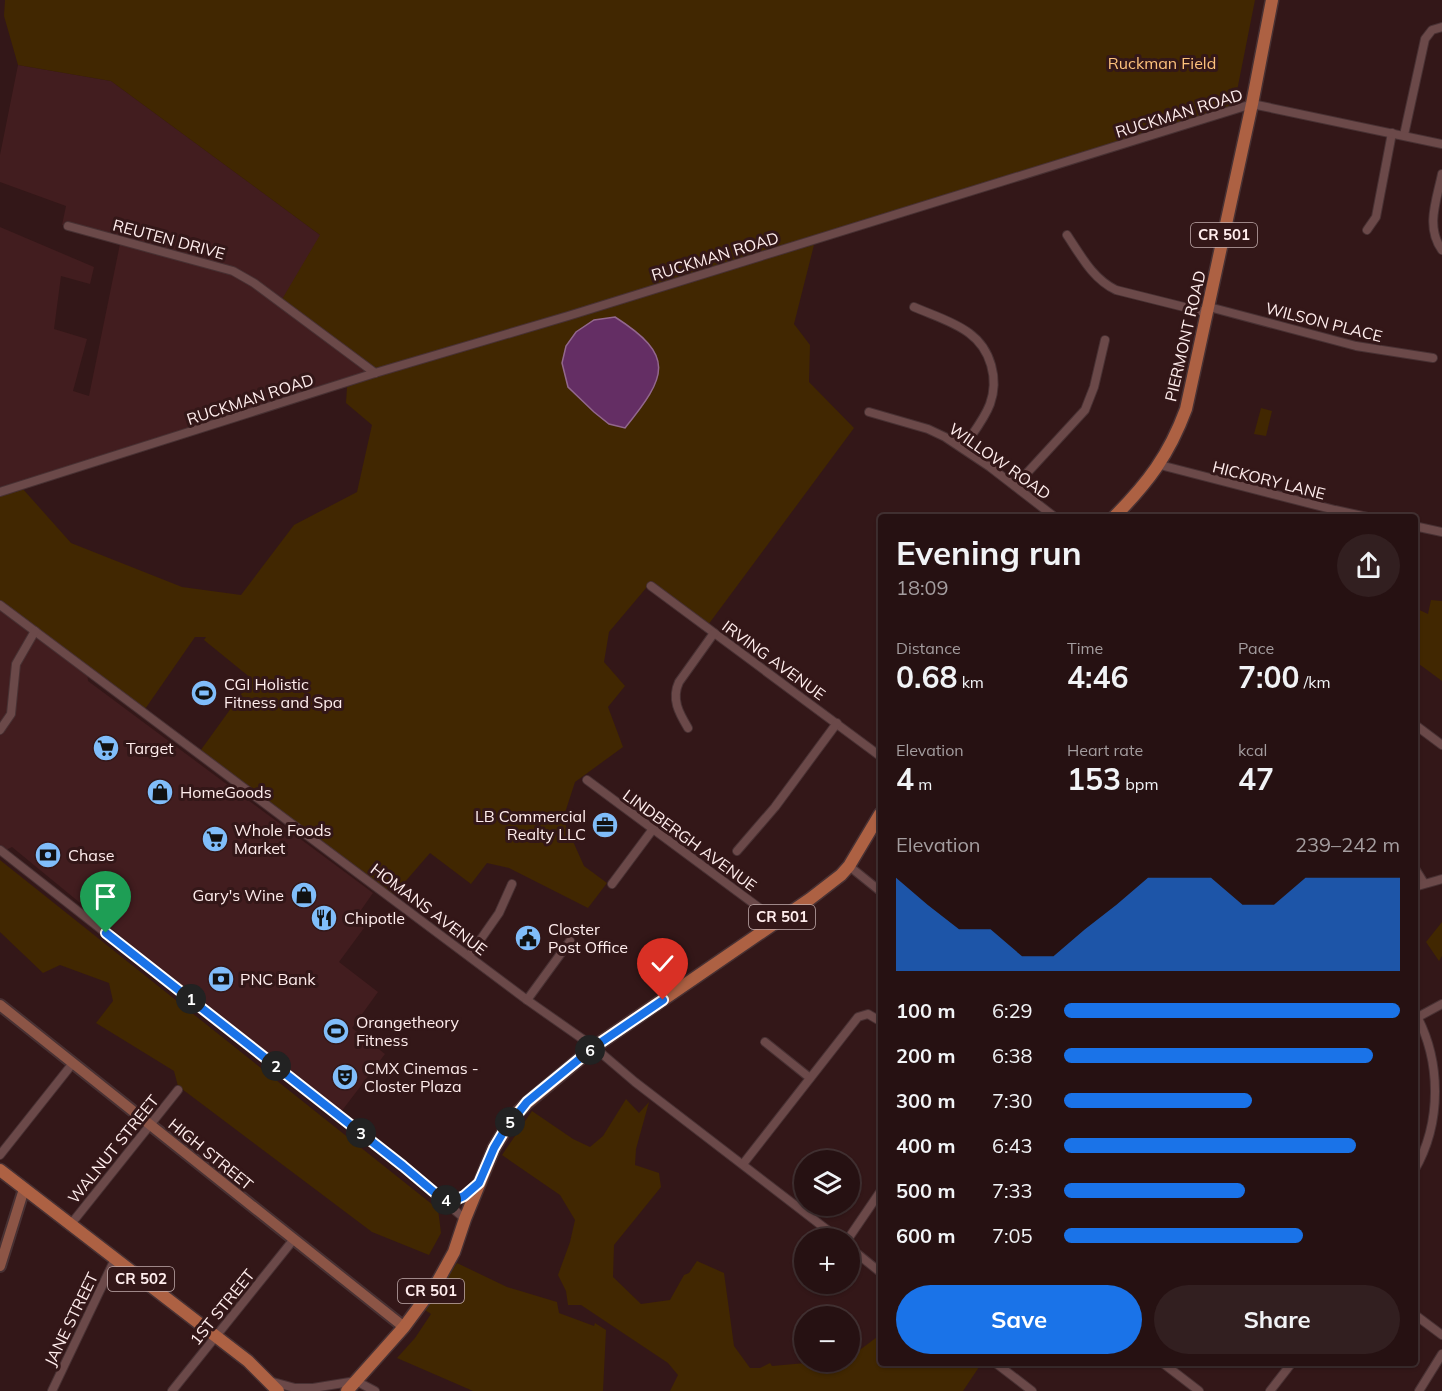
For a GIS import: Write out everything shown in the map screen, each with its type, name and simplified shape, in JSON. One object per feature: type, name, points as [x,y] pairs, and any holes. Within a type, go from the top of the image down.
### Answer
[{"type":"main road","name":"PIERMONT ROAD","points":[[1117,514],[1160,465],[1171,446],[1186,409],[1252,104],[1272,0]]},
{"type":"main road","name":"CR 501","points":[[351,1386],[404,1328],[449,1262],[494,1148],[513,1117],[527,1102],[594,1047],[826,887],[849,866],[878,817]]},
{"type":"main road","name":"CR 502","points":[[0,1170],[248,1361],[275,1386]]},
{"type":"street","points":[[1404,135],[1425,39],[1432,30],[1442,27]]},
{"type":"street","name":"RUCKMAN ROAD","points":[[0,492],[375,373],[568,316],[1252,104],[1442,144]]},
{"type":"street","points":[[1368,230],[1376,217],[1392,133]]},
{"type":"street","points":[[1442,174],[1432,222],[1434,237],[1442,250]]},
{"type":"street","name":"REUTEN DRIVE","points":[[68,226],[233,271],[254,283],[375,373]]},
{"type":"street","name":"WILSON PLACE","points":[[1067,235],[1092,272],[1107,286],[1116,290],[1356,346],[1433,358]]},
{"type":"street","points":[[914,307],[969,333],[977,340],[989,359],[994,382],[990,403],[963,448]]},
{"type":"street","points":[[1015,486],[1085,410],[1094,387],[1105,340]]},
{"type":"street","name":"WILLOW ROAD","points":[[869,412],[928,429],[963,448],[1051,514]]},
{"type":"street","name":"HICKORY LANE","points":[[1160,465],[1354,514]]},
{"type":"street","points":[[1418,527],[1442,532]]},
{"type":"street","name":"IRVING AVENUE","points":[[651,586],[878,754]]},
{"type":"street","name":"HOMANS AVENUE","points":[[0,605],[526,1000],[594,1047],[635,1082],[825,1228]]},
{"type":"street","points":[[0,730],[11,714],[16,664],[35,631]]},
{"type":"street","points":[[688,728],[679,712],[675,690],[714,633]]},
{"type":"street","points":[[737,850],[775,807],[837,723]]},
{"type":"street","points":[[1418,727],[1442,745]]},
{"type":"street","name":"LINDBERGH AVENUE","points":[[587,780],[777,921]]},
{"type":"street","points":[[612,885],[653,829]]},
{"type":"street","points":[[0,850],[403,1166],[465,1219]]},
{"type":"street","points":[[849,866],[878,889]]},
{"type":"street","points":[[1418,873],[1424,883]]},
{"type":"street","points":[[1418,885],[1442,879]]},
{"type":"street","points":[[469,956],[499,913],[512,884]]},
{"type":"street","points":[[526,1000],[570,941]]},
{"type":"street","points":[[1418,1013],[1442,1004]]},
{"type":"street","name":"HIGH STREET","points":[[0,1005],[404,1328]]},
{"type":"street","points":[[743,1164],[858,1017],[868,1014],[878,1020]]},
{"type":"street","points":[[1418,1019],[1434,1060],[1437,1106],[1430,1137],[1418,1162]]},
{"type":"street","points":[[765,1042],[810,1078]]},
{"type":"street","points":[[0,1155],[73,1063]]},
{"type":"street","name":"WALNUT STREET","points":[[71,1224],[178,1090]]},
{"type":"street","points":[[441,1198],[453,1201],[464,1196],[479,1183]]},
{"type":"street","points":[[0,1266],[24,1189]]},
{"type":"street","points":[[855,1228],[878,1195]]},
{"type":"street","name":"1ST STREET","points":[[172,1391],[294,1239]]},
{"type":"street","points":[[860,1256],[878,1270]]},
{"type":"street","name":"JANE STREET","points":[[52,1391],[115,1259]]},
{"type":"street","points":[[1418,1317],[1442,1335]]},
{"type":"street","points":[[1419,1391],[1442,1353]]},
{"type":"street","points":[[1000,1366],[1032,1391]]},
{"type":"street","points":[[1167,1366],[1199,1391]]},
{"type":"street","points":[[1270,1391],[1290,1366]]},
{"type":"street","points":[[275,1386],[290,1388],[351,1386],[375,1391]]},
{"type":"shaded area","points":[[18,65],[111,81],[320,235],[378,377],[0,495],[0,227],[94,267],[90,284],[61,276],[54,329],[87,339],[73,391],[89,396],[121,239],[62,225],[66,206],[0,182],[0,155]]},
{"type":"shaded area","points":[[615,317],[648,343],[656,356],[659,368],[650,394],[625,428],[609,424],[568,387],[562,363],[566,346],[576,332],[594,320]]},
{"type":"shaded area","points":[[0,605],[87,670],[88,681],[373,893],[354,920],[364,928],[339,962],[378,992],[352,1028],[385,1054],[341,1112],[158,967],[12,847],[0,853]]},
{"type":"green space","name":"Ruckman Field","points":[[5,0],[1255,0],[1234,106],[815,241],[794,324],[810,345],[809,382],[854,428],[708,625],[652,581],[609,632],[604,662],[625,686],[608,707],[623,747],[575,782],[563,819],[584,866],[607,883],[588,908],[509,868],[487,863],[471,884],[430,853],[391,898],[198,754],[252,679],[204,640],[206,637],[195,637],[143,712],[0,605],[0,495],[22,488],[71,543],[182,587],[241,595],[294,525],[357,492],[372,425],[346,403],[347,387],[378,376],[281,301],[320,235],[111,81],[18,65],[4,16]]},
{"type":"green space","points":[[1261,408],[1272,411],[1266,436],[1254,434]]},
{"type":"green space","points":[[1431,600],[1442,601],[1442,681],[1418,663],[1418,609],[1428,614]]},
{"type":"green space","points":[[0,860],[438,1209],[441,1233],[429,1255],[372,1232],[178,1086],[174,1071],[96,1023],[113,1001],[109,983],[60,965],[43,973],[0,932]]},
{"type":"green space","points":[[1442,922],[1442,956],[1439,961],[1426,942]]},
{"type":"green space","points":[[626,1099],[639,1113],[649,1102],[636,1149],[635,1165],[659,1173],[661,1187],[614,1245],[613,1277],[641,1304],[670,1300],[684,1275],[689,1273],[697,1261],[724,1273],[734,1346],[750,1368],[760,1368],[770,1363],[772,1366],[794,1364],[794,1372],[860,1372],[860,1350],[877,1337],[878,1366],[980,1366],[963,1391],[670,1391],[678,1375],[668,1363],[581,1305],[568,1305],[566,1291],[558,1275],[575,1220],[560,1195],[502,1155],[532,1111],[573,1139],[590,1147],[603,1136]]},
{"type":"green space","points":[[457,1263],[507,1287],[557,1302],[559,1313],[594,1326],[595,1323],[606,1330],[603,1391],[473,1391],[397,1358],[415,1338],[431,1314],[425,1310]]},
{"type":"place","name":"CGI Holistic Fitness and Spa","points":[[204,693]]},
{"type":"place","name":"Target","points":[[106,748]]},
{"type":"place","name":"HomeGoods","points":[[160,792]]},
{"type":"place","name":"LB Commercial Realty LLC","points":[[605,825]]},
{"type":"place","name":"Whole Foods Market","points":[[215,839]]},
{"type":"place","name":"Chase","points":[[48,855]]},
{"type":"place","name":"Gary's Wine","points":[[304,895]]},
{"type":"place","name":"Chipotle","points":[[324,918]]},
{"type":"place","name":"Closter Post Office","points":[[528,938]]},
{"type":"place","name":"PNC Bank","points":[[221,979]]},
{"type":"place","name":"Orangetheory Fitness","points":[[336,1031]]},
{"type":"place","name":"CMX Cinemas - Closter Plaza","points":[[345,1077]]},
{"type":"route","points":[[106,933],[441,1198],[453,1201],[464,1196],[479,1183],[504,1131],[527,1102],[594,1047],[663,1000]]}]
